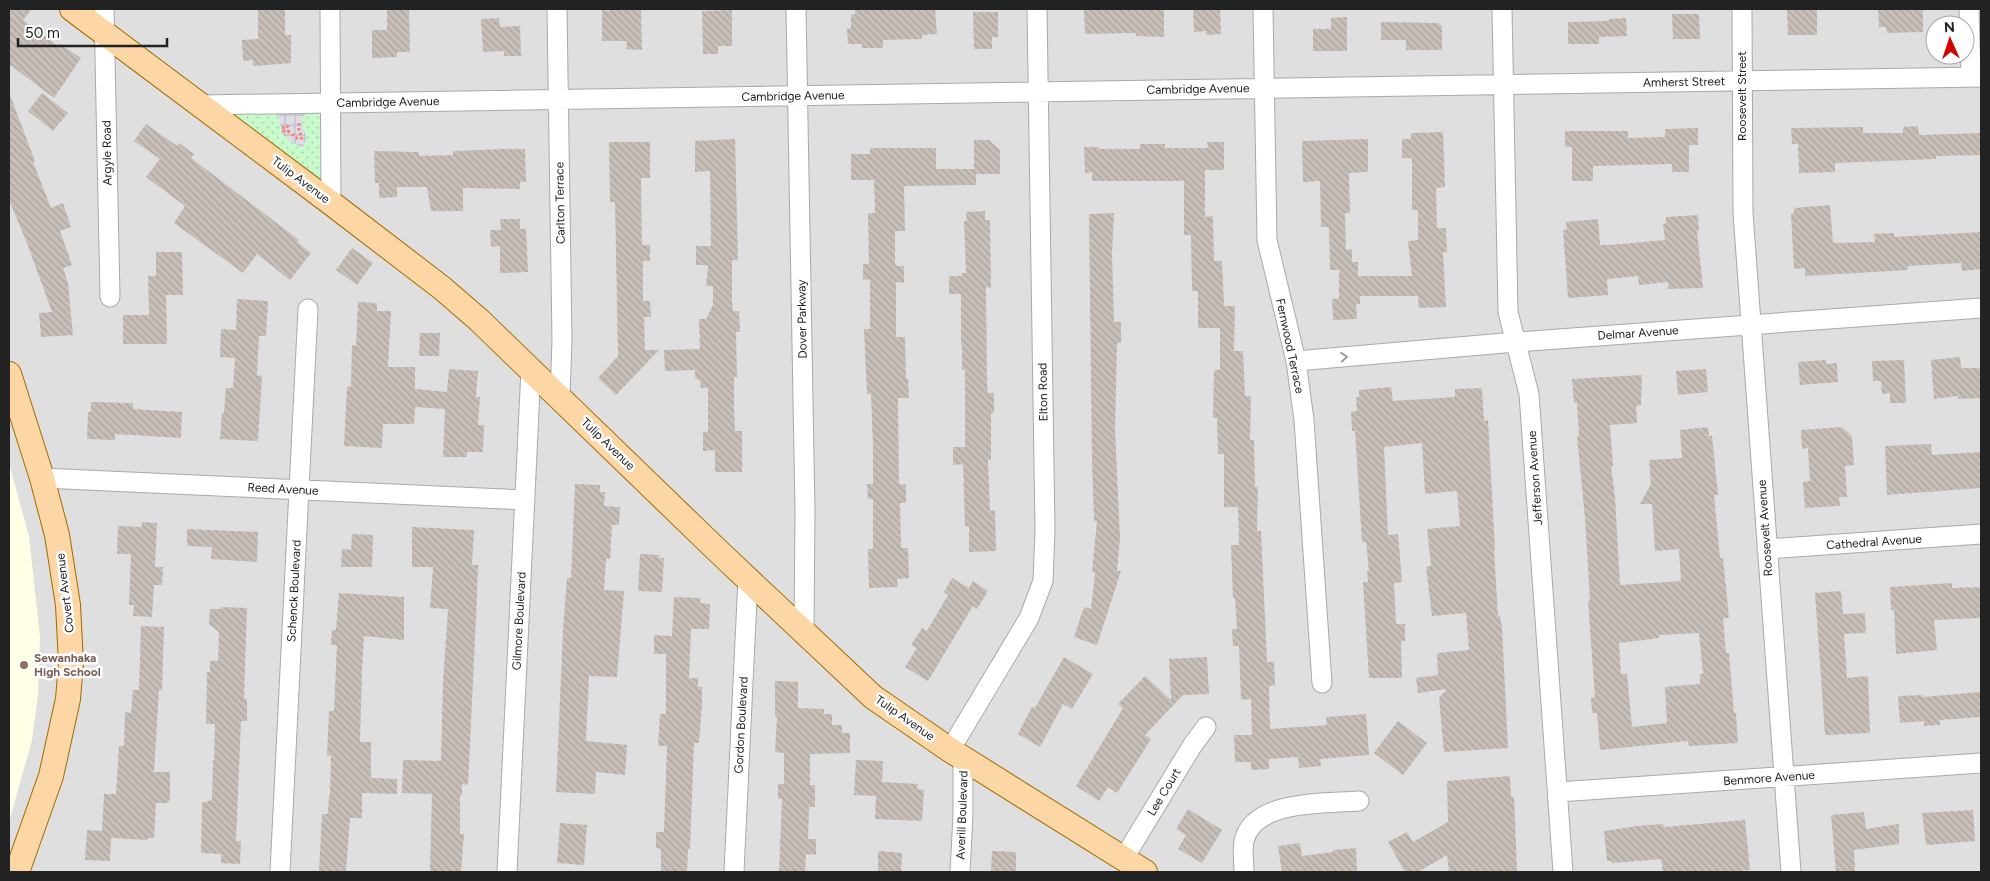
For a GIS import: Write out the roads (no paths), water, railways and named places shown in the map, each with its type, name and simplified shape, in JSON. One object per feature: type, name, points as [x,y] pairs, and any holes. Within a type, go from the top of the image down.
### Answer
[{"type":"main road","name":"Tulip Avenue","points":[[72,9],[442,288],[479,320],[873,697],[957,754],[1145,872]]},
{"type":"main road","name":"Covert Avenue","points":[[9,374],[42,478],[57,535],[68,605],[71,663],[68,699],[51,776],[17,872]]},
{"type":"street","name":"Argyle Road","points":[[104,9],[110,297]]},
{"type":"street","points":[[330,9],[331,203]]},
{"type":"street","name":"Carlton Terrace","points":[[557,9],[562,340],[560,397]]},
{"type":"street","name":"Dover Parkway","points":[[796,9],[805,511],[804,630]]},
{"type":"street","name":"Elton Road","points":[[957,754],[1029,618],[1043,581],[1046,530],[1037,9]]},
{"type":"street","name":"Fernwood Terrace","points":[[1263,9],[1267,240],[1296,361],[1304,420],[1322,683]]},
{"type":"street","name":"Jefferson Avenue","points":[[1502,9],[1508,312],[1529,394],[1564,872]]},
{"type":"street","name":"Roosevelt Street","points":[[1742,9],[1743,183]]},
{"type":"street","points":[[1969,9],[1976,77]]},
{"type":"street","name":"Amherst Street","points":[[1386,87],[1976,77]]},
{"type":"street","name":"Cambridge Avenue","points":[[200,105],[1386,87]]},
{"type":"street","name":"Roosevelt Avenue","points":[[1743,183],[1750,325],[1791,872]]},
{"type":"street","name":"Delmar Avenue","points":[[1296,361],[1516,342],[1981,308]]},
{"type":"street","name":"Schenck Boulevard","points":[[280,872],[308,309]]},
{"type":"street","name":"Gilmore Boulevard","points":[[507,872],[531,370]]},
{"type":"street","name":"Reed Avenue","points":[[42,478],[525,500]]},
{"type":"street","name":"Cathedral Avenue","points":[[1767,549],[1981,534]]},
{"type":"street","name":"Gordon Boulevard","points":[[734,872],[748,578]]},
{"type":"street","name":"Lee Court","points":[[1124,858],[1192,746],[1206,727]]},
{"type":"street","name":"Averill Boulevard","points":[[957,754],[963,815],[960,872]]},
{"type":"street","name":"Benmore Avenue","points":[[1558,792],[1981,763]]},
{"type":"street","points":[[1244,872],[1244,842],[1250,827],[1258,820],[1284,807],[1359,801]]},
{"type":"place","name":"Sewanhaka High School","points":[[24,665]]}]
